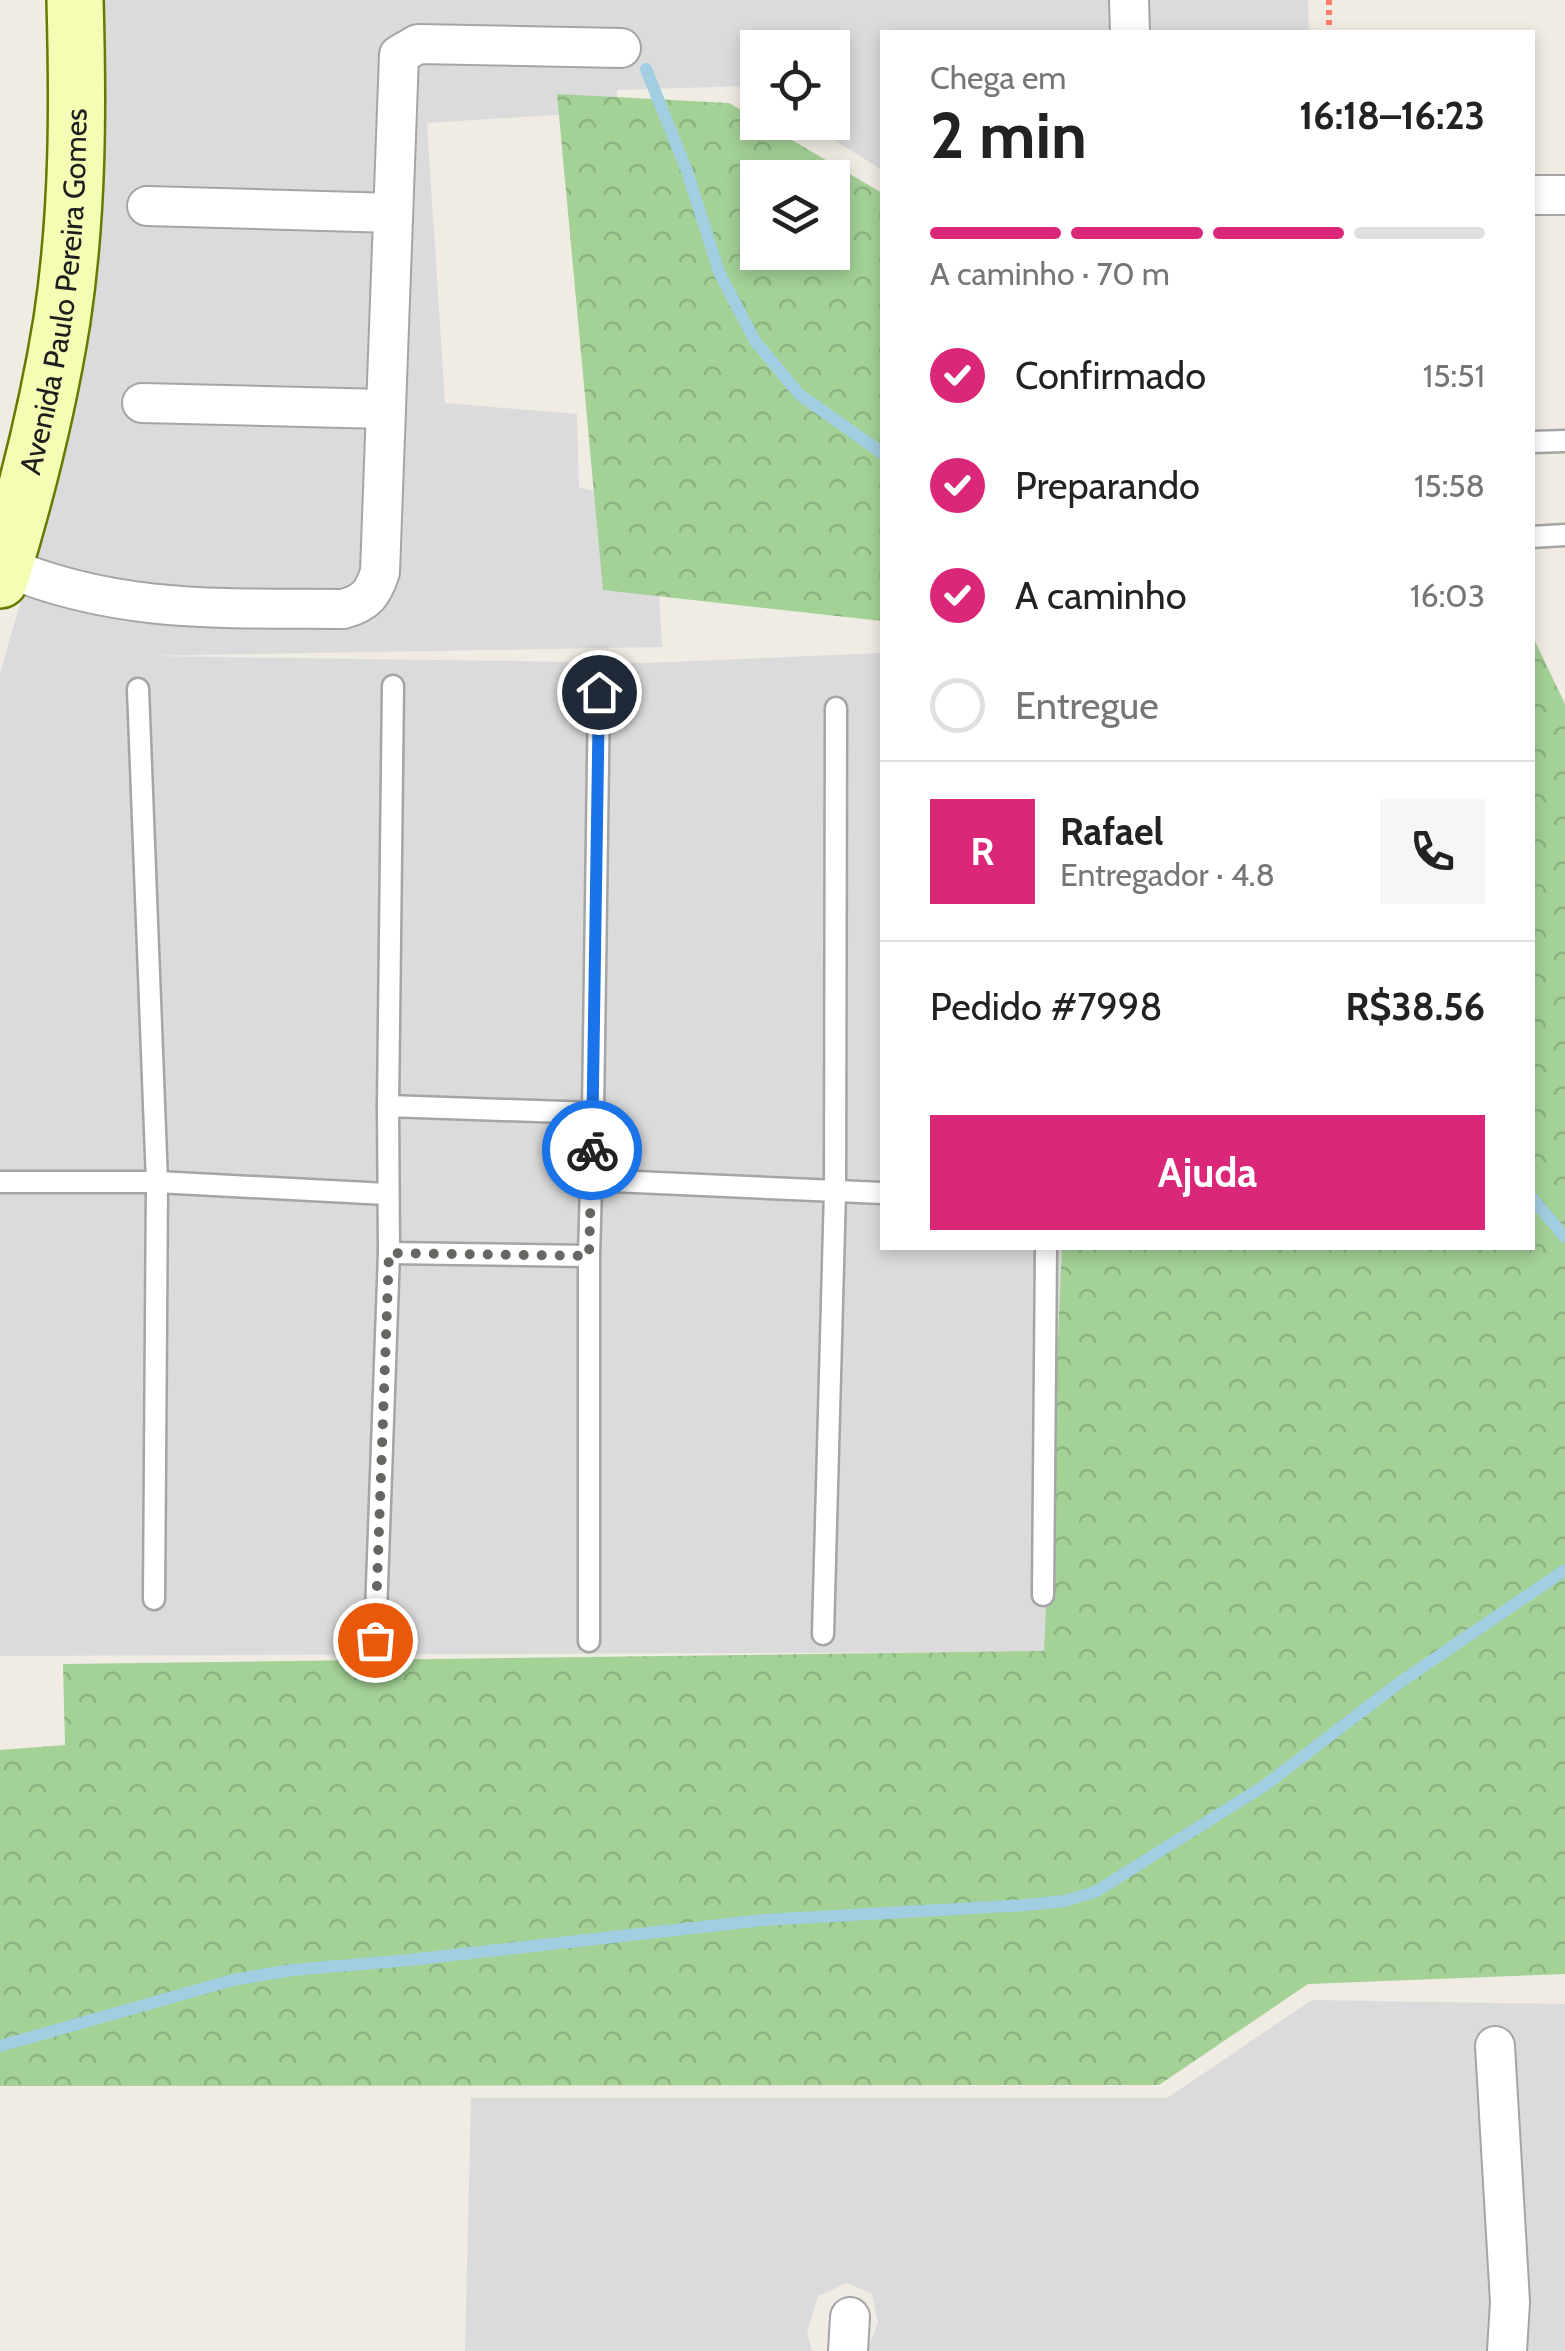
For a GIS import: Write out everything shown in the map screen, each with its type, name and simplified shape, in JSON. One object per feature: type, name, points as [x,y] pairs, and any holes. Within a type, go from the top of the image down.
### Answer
[{"type":"main road","name":"Avenida Paulo Pereira Gomes","points":[[2,573],[25,496],[62,320],[76,158],[76,0]]},
{"type":"street","points":[[1129,0],[1130,30]]},
{"type":"street","points":[[2,573],[122,602],[184,607],[344,609],[369,597],[380,572],[399,55],[418,44],[621,48]]},
{"type":"street","points":[[1535,195],[1565,195]]},
{"type":"street","points":[[147,206],[393,213]]},
{"type":"street","points":[[142,402],[385,408]]},
{"type":"street","points":[[1495,2046],[1510,2302],[1508,2351]]},
{"type":"lane","points":[[1535,442],[1565,442]]},
{"type":"lane","points":[[1535,537],[1565,535]]},
{"type":"lane","points":[[375,1640],[389,1253],[386,1194],[393,686]]},
{"type":"lane","points":[[138,689],[157,1182],[154,1599]]},
{"type":"lane","points":[[589,1641],[589,1256],[599,692]]},
{"type":"lane","points":[[823,1634],[834,1192],[836,708]]},
{"type":"lane","points":[[388,1106],[592,1114]]},
{"type":"lane","points":[[592,1180],[880,1193]]},
{"type":"lane","points":[[0,1182],[157,1182],[386,1194]]},
{"type":"lane","points":[[1043,1595],[1046,1250]]},
{"type":"lane","points":[[389,1253],[589,1256]]},
{"type":"path","points":[[1329,0],[1329,30]]},
{"type":"shaded area","points":[[89,0],[1308,0],[1309,30],[880,30],[880,169],[834,140],[850,140],[850,30],[740,30],[740,86],[617,90],[617,111],[427,123],[445,403],[577,414],[579,488],[654,501],[662,647],[143,656],[645,663],[880,653],[880,1250],[1062,1250],[1044,1652],[0,1656],[0,673],[26,583]]},
{"type":"shaded area","points":[[1312,2000],[1565,2004],[1565,2351],[867,2351],[878,2322],[872,2294],[847,2283],[818,2296],[807,2333],[812,2351],[465,2351],[471,2098],[1167,2098]]},
{"type":"green space","points":[[557,94],[729,103],[740,109],[740,140],[792,140],[826,160],[740,160],[740,270],[850,270],[850,174],[880,192],[880,621],[603,590]]},
{"type":"green space","points":[[1535,641],[1565,704],[1565,1974],[1308,1984],[1159,2085],[0,2086],[0,1750],[65,1745],[63,1664],[1044,1651],[1062,1250],[1535,1250]]},
{"type":"waterway","points":[[646,69],[687,171],[719,272],[755,341],[799,394],[880,452]]},
{"type":"waterway","points":[[1535,1202],[1565,1237]]},
{"type":"waterway","points":[[0,2046],[233,1980],[292,1970],[764,1920],[1025,1905],[1064,1901],[1095,1892],[1264,1786],[1399,1683],[1565,1570]]},
{"type":"way so far","points":[[375,1640],[389,1253],[589,1256],[592,1150]]},
{"type":"route","points":[[592,1150],[599,692]]}]
